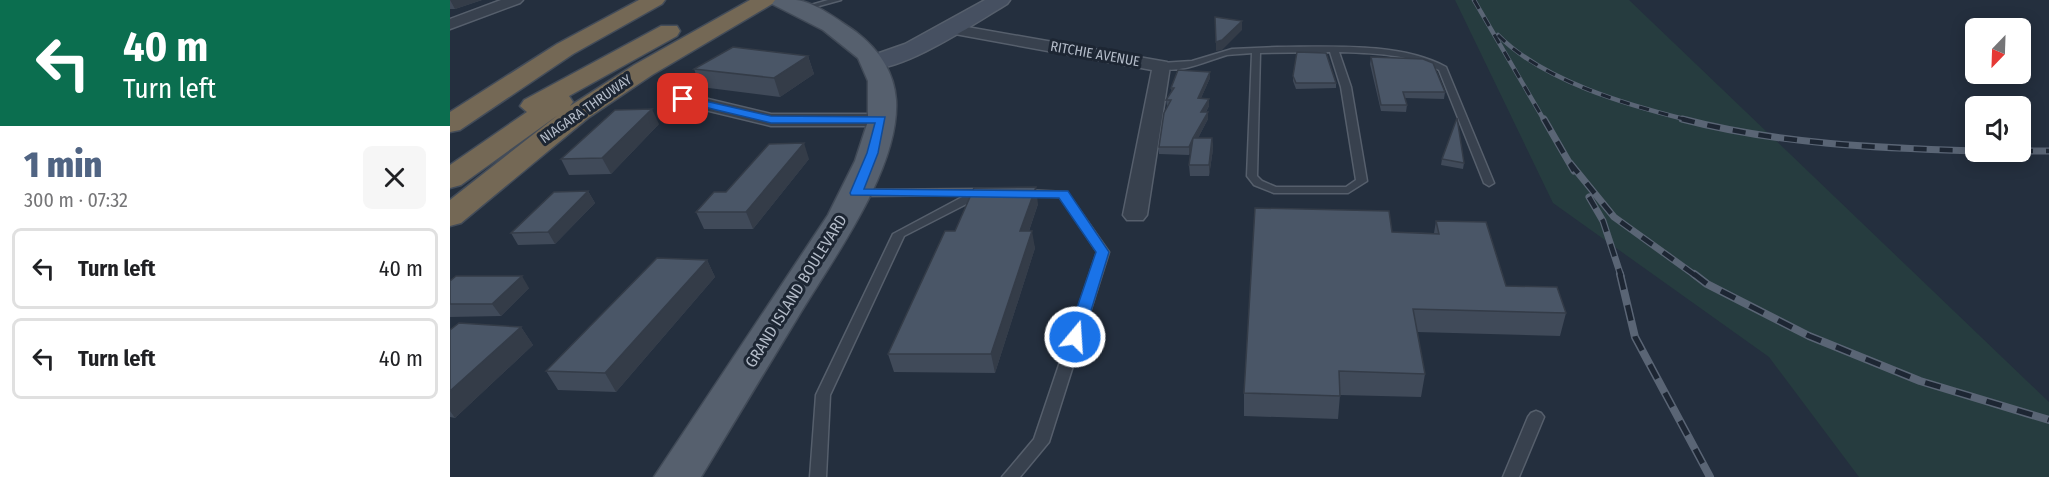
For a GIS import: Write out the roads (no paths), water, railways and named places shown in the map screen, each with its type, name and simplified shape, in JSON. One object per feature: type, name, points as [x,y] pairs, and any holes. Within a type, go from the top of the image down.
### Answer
[{"type":"highway","points":[[450,124],[566,49],[655,0]]},
{"type":"highway","name":"NIAGARA THRUWAY","points":[[450,179],[528,122],[718,13],[765,0]]},
{"type":"highway","points":[[450,157],[569,84],[642,44],[718,13]]},
{"type":"highway","name":"NIAGARA THRUWAY","points":[[450,216],[579,112],[643,70],[718,13]]},
{"type":"main road","points":[[779,0],[801,9],[840,32],[873,63],[913,49],[1000,0]]},
{"type":"main road","name":"GRAND ISLAND BOULEVARD","points":[[677,477],[856,193],[873,153],[881,120],[882,98],[873,63]]},
{"type":"street","points":[[450,24],[515,0]]},
{"type":"street","name":"RITCHIE AVENUE","points":[[950,29],[1161,66],[1135,215]]},
{"type":"street","points":[[683,99],[771,120],[881,120]]},
{"type":"lane","points":[[801,9],[837,0]]},
{"type":"lane","points":[[1161,66],[1194,63],[1230,52],[1256,51],[1393,53],[1437,62],[1443,69],[1489,183]]},
{"type":"lane","points":[[1256,51],[1252,176],[1258,183],[1274,190],[1348,190],[1362,181],[1346,87],[1334,51]]},
{"type":"lane","points":[[818,477],[823,395],[899,234],[981,192]]},
{"type":"lane","points":[[856,193],[1063,194],[1102,252],[1041,442],[1010,477]]},
{"type":"lane","points":[[1511,477],[1536,417]]},
{"type":"railway","points":[[1474,0],[1544,120]]},
{"type":"railway","points":[[1498,35],[1538,66],[1562,78],[1613,99],[1688,120]]},
{"type":"railway","points":[[1544,119],[1574,171]]},
{"type":"railway","points":[[1682,119],[1791,139],[1865,146],[1965,151]]},
{"type":"railway","points":[[2031,151],[2049,151]]},
{"type":"railway","points":[[1570,163],[1614,217],[1696,276]]},
{"type":"railway","points":[[1589,197],[1603,221],[1621,276]]},
{"type":"railway","points":[[1620,274],[1635,337],[1710,477]]},
{"type":"railway","points":[[1694,274],[1707,284],[1809,336],[1920,381],[2049,420]]}]
